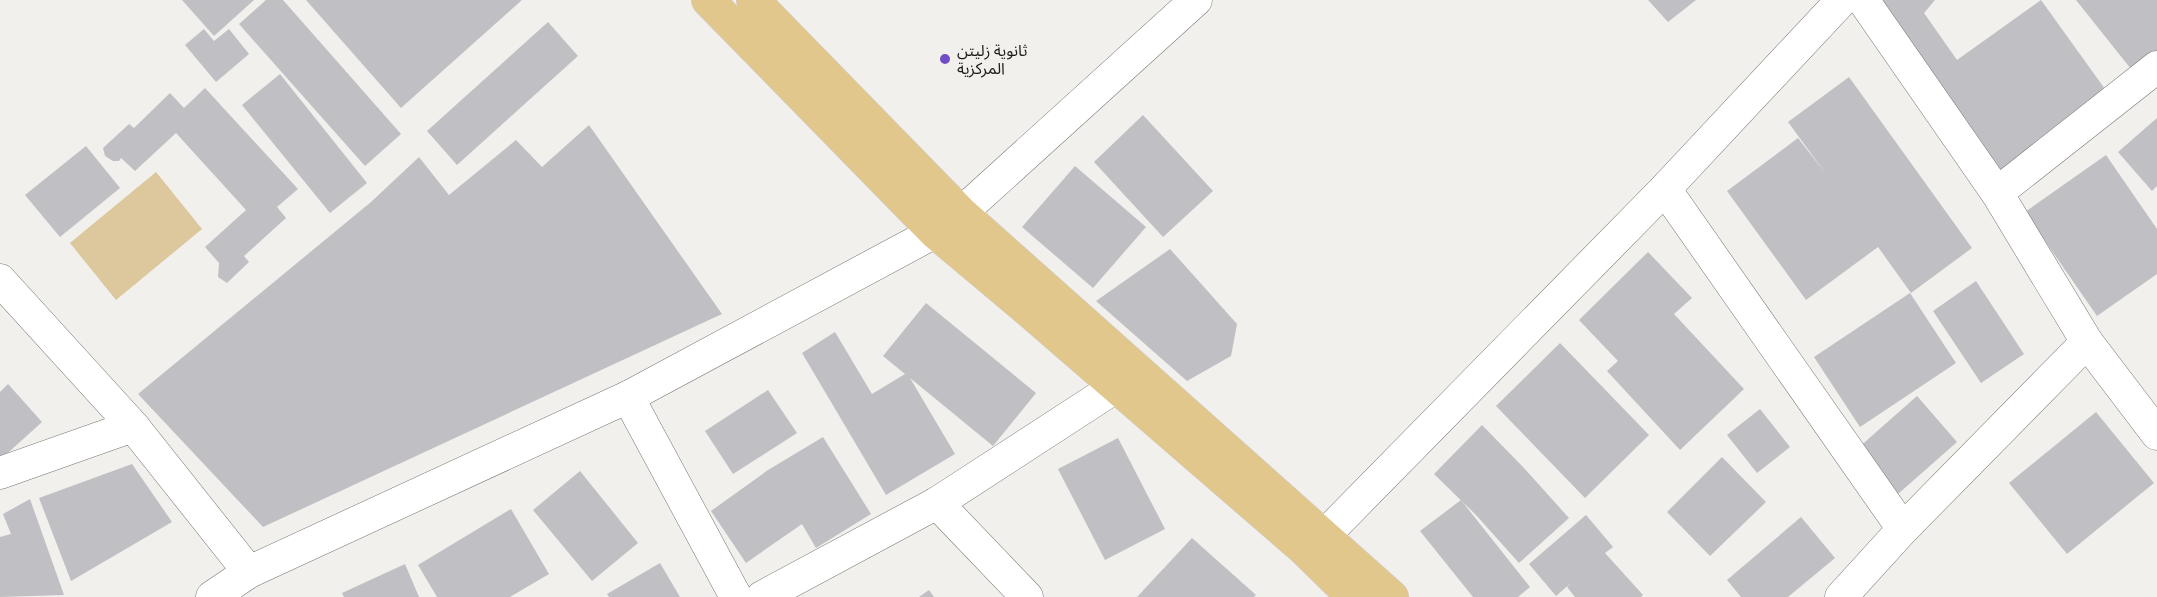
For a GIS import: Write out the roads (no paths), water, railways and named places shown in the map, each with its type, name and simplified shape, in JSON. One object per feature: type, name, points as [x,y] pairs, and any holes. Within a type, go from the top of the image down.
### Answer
[{"type":"main road","points":[[708,0],[935,232],[1304,549],[1353,597]]},
{"type":"main road","points":[[753,0],[961,213],[1392,597]]},
{"type":"street","points":[[212,597],[249,572],[628,397],[935,232],[961,213],[1196,0]]},
{"type":"street","points":[[1323,536],[1665,189],[1842,0]]},
{"type":"street","points":[[1863,0],[1997,194],[2087,342],[2157,434]]},
{"type":"street","points":[[1997,194],[2157,67]]},
{"type":"street","points":[[1665,189],[1904,529]]},
{"type":"street","points":[[0,280],[133,426],[249,572]]},
{"type":"street","points":[[1841,597],[1904,529],[2087,342]]},
{"type":"street","points":[[762,597],[937,503],[1117,386]]},
{"type":"street","points":[[628,397],[736,597]]},
{"type":"street","points":[[0,473],[133,426]]},
{"type":"street","points":[[937,503],[1027,597]]},
{"type":"place","name":"ثانوية زليتن المركزية","points":[[945,59]]}]
